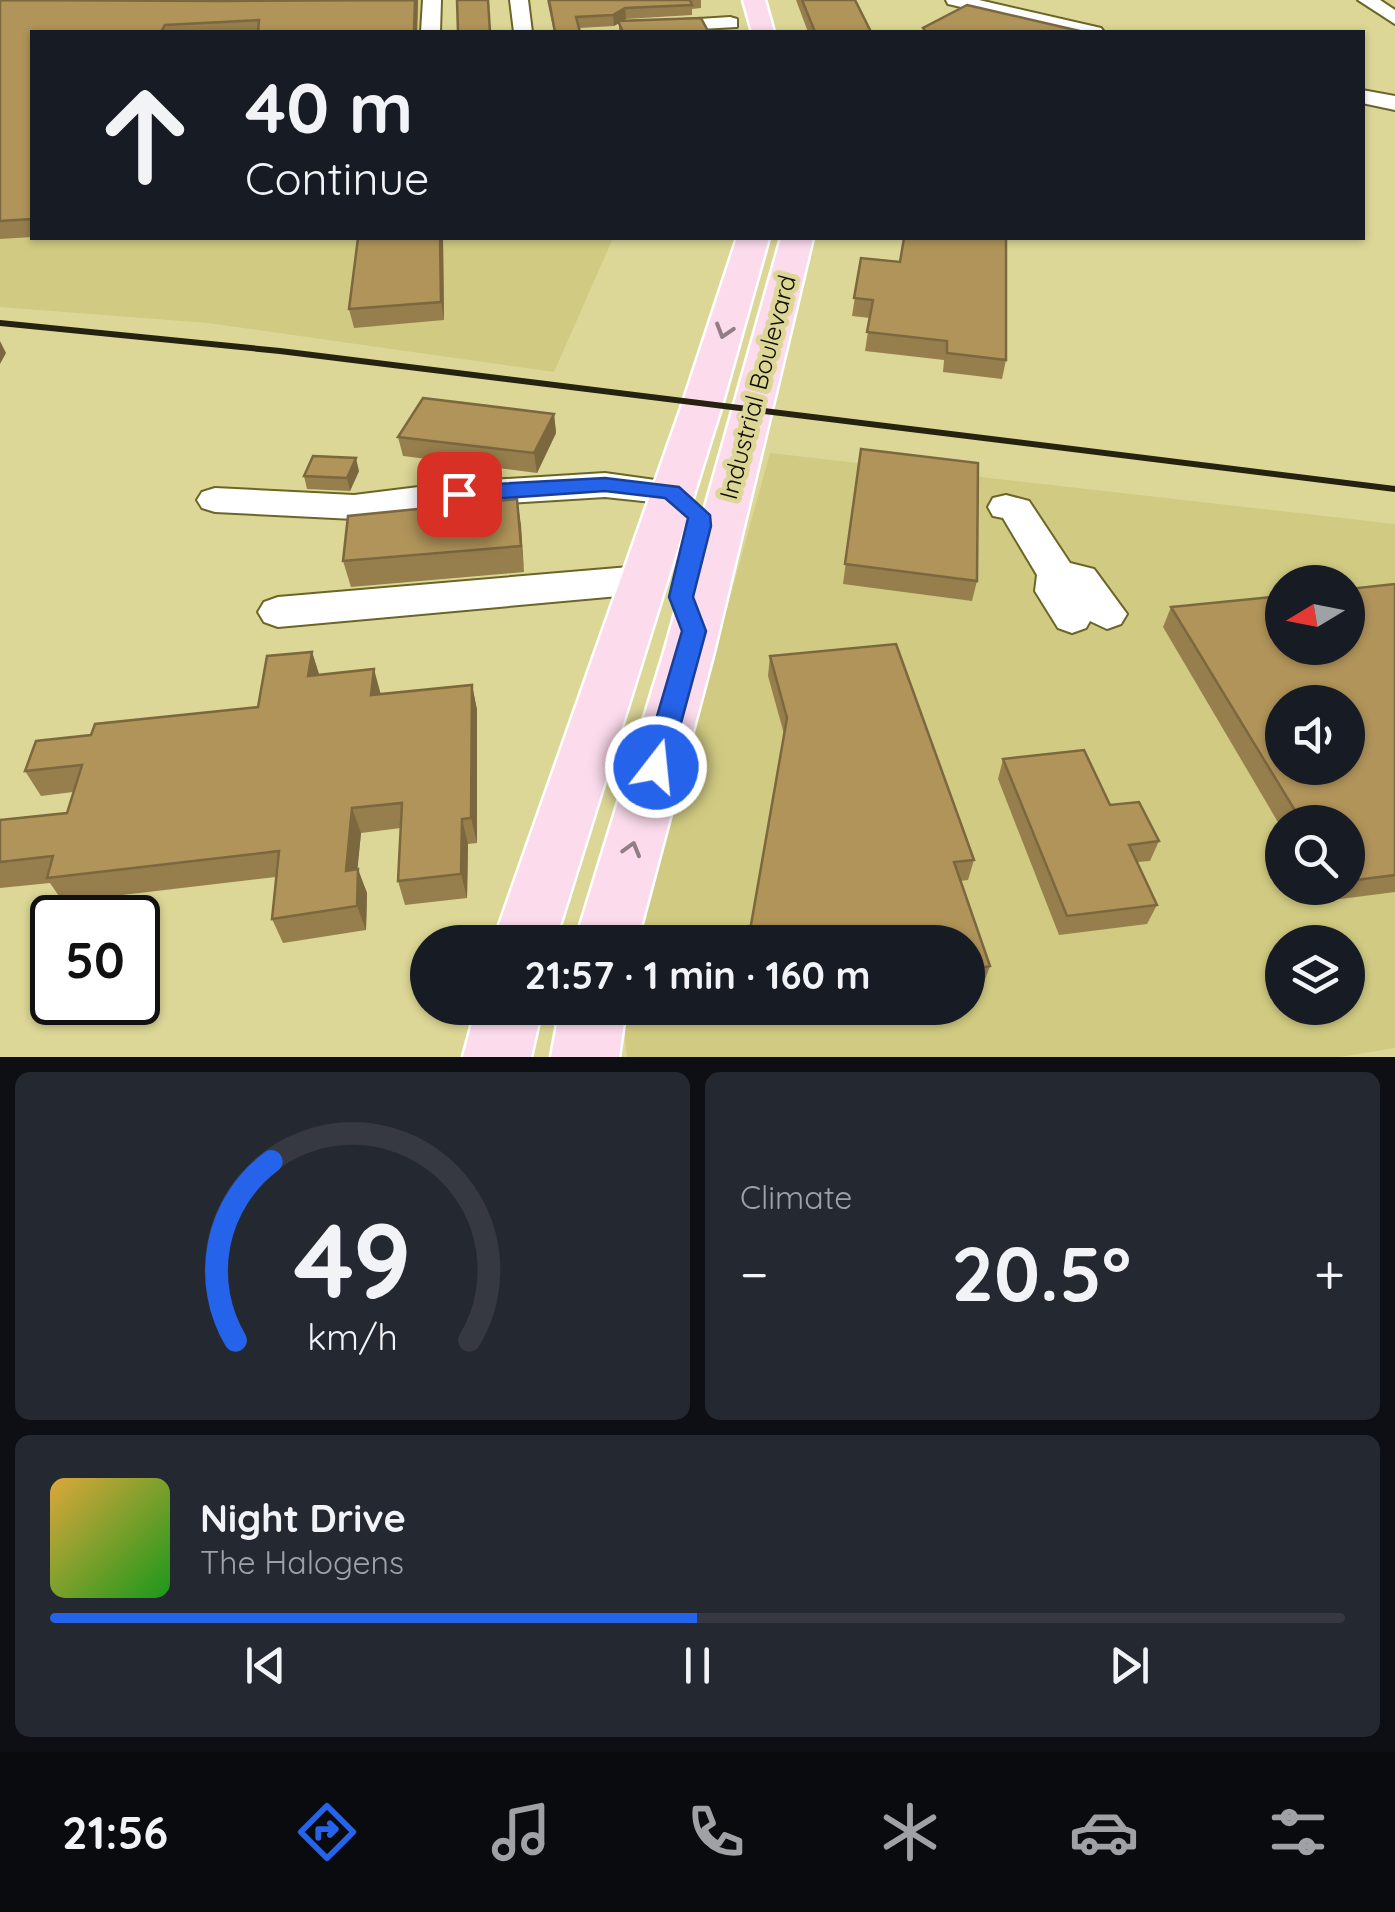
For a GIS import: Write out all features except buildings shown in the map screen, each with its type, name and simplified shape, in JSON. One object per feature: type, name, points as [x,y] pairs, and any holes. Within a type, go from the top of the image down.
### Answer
[{"type":"main road","points":[[754,0],[762,30]]},
{"type":"main road","name":"Industrial Boulevard","points":[[530,925],[751,240]]},
{"type":"main road","name":"Industrial Boulevard","points":[[611,925],[691,642],[796,240]]},
{"type":"main road","points":[[624,642],[691,642],[681,597],[700,520],[694,509],[671,492]]},
{"type":"main road","points":[[497,1057],[505,1025]]},
{"type":"main road","points":[[585,1057],[590,1025]]},
{"type":"street","points":[[431,30],[432,0]]},
{"type":"street","points":[[519,0],[524,30]]},
{"type":"street","points":[[956,0],[1085,30]]},
{"type":"street","points":[[1367,0],[1395,18]]},
{"type":"street","points":[[982,6],[967,15],[1031,30]]},
{"type":"street","points":[[658,19],[728,17]]},
{"type":"street","points":[[626,29],[728,17]]},
{"type":"street","points":[[1365,97],[1395,103]]},
{"type":"street","points":[[215,500],[354,507],[459,494],[605,484],[671,492]]},
{"type":"street","points":[[1006,507],[1016,510],[1057,575],[1055,591],[1090,616]]},
{"type":"street","points":[[278,612],[641,580]]},
{"type":"shaded area","points":[[0,0],[424,0],[424,30],[30,30],[30,240],[612,240],[554,372],[208,323],[0,307]]},
{"type":"shaded area","points":[[770,453],[1395,524],[1395,1048],[1340,1057],[627,1057],[624,1025],[985,1025],[985,925],[640,925]]},
{"type":"railway","points":[[0,323],[280,351],[1395,489]]},
{"type":"route","points":[[459,494],[605,484],[671,492],[699,515],[700,526],[681,597],[694,631],[656,767]]}]
